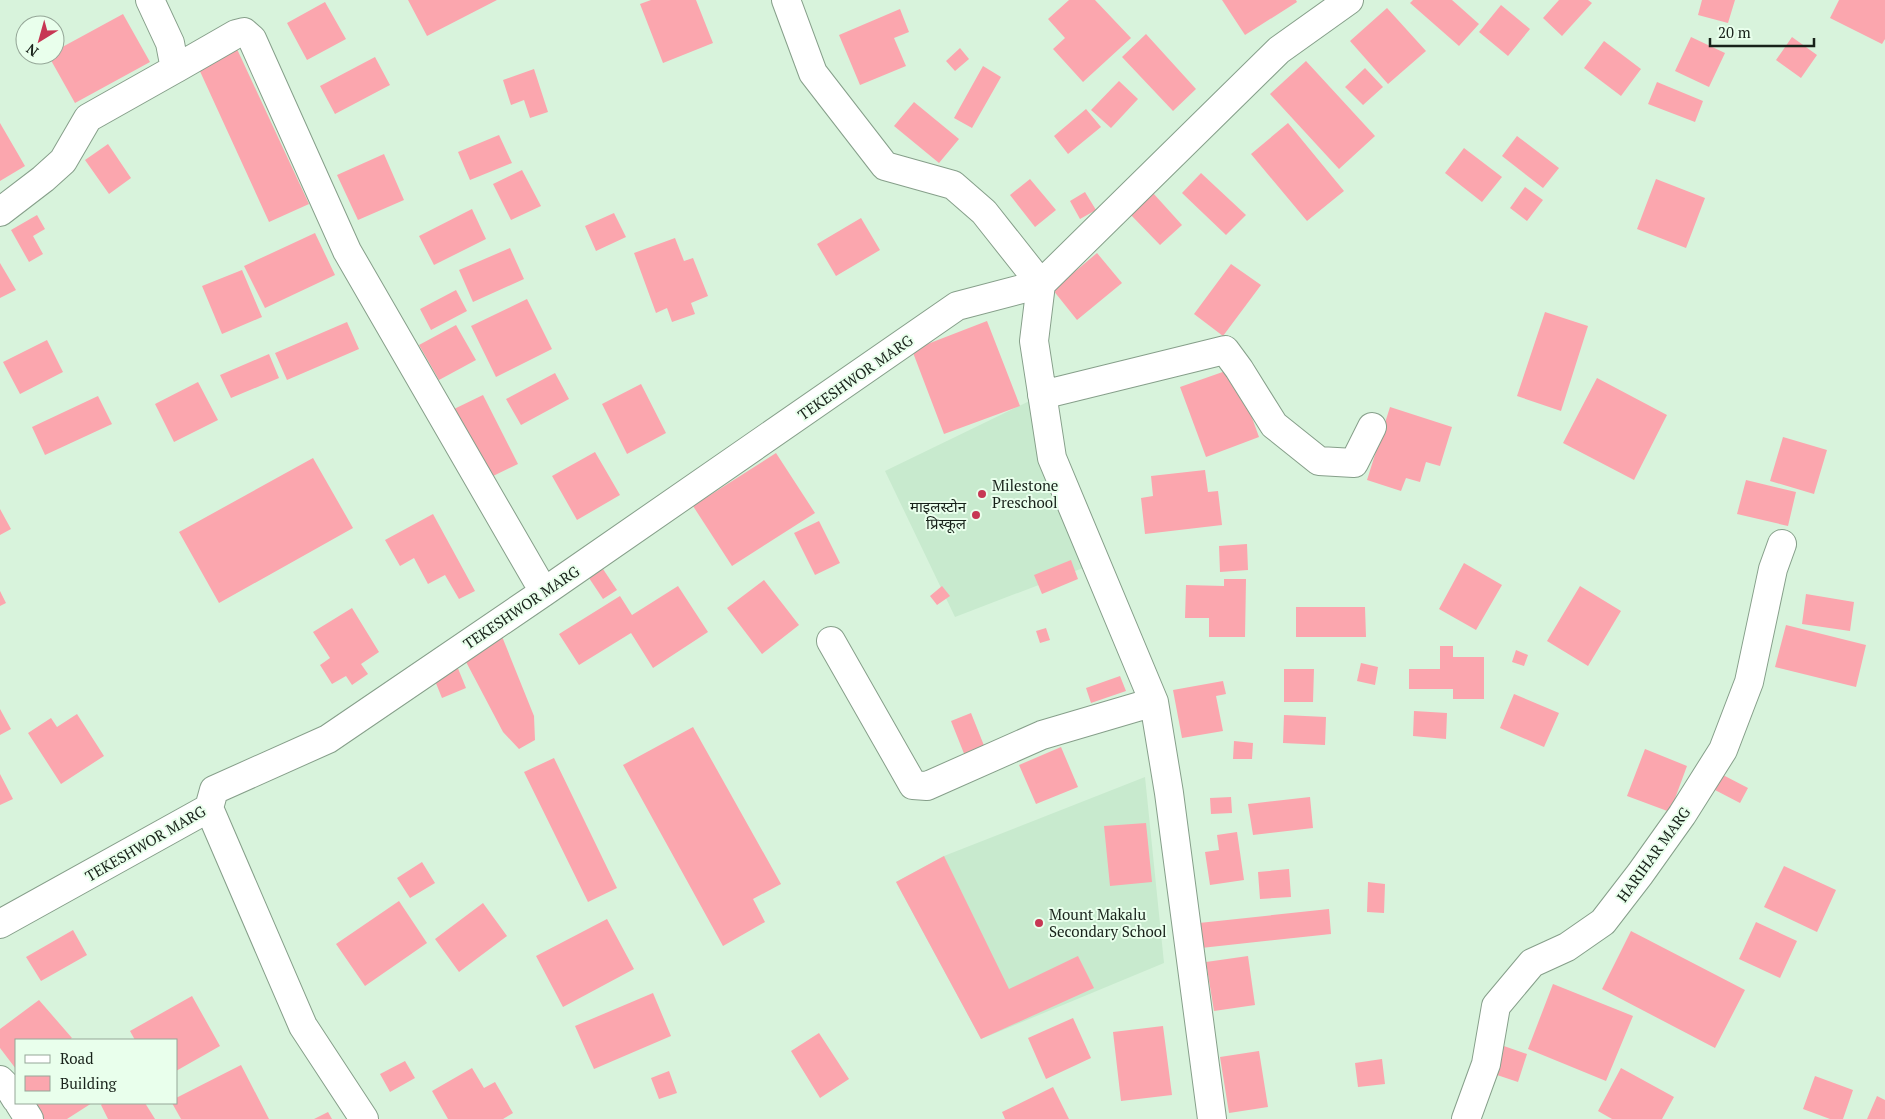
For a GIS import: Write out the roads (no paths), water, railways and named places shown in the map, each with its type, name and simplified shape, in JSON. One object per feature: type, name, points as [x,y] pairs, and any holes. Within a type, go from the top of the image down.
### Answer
[{"type":"street","points":[[150,0],[170,42],[175,69]]},
{"type":"street","points":[[786,0],[813,73],[885,166],[953,185],[984,212],[1041,284]]},
{"type":"street","points":[[1212,1119],[1169,793],[1154,702],[1052,458],[1034,341],[1041,284],[1279,50],[1349,0]]},
{"type":"street","points":[[0,212],[63,161],[88,118],[236,34],[244,32],[252,39],[347,251],[544,592]]},
{"type":"street","name":"TEKESHWOR MARG","points":[[0,924],[209,808],[214,790],[328,739],[957,306],[1041,284]]},
{"type":"street","points":[[1042,395],[1225,350],[1274,425],[1319,460],[1354,463],[1372,427]]},
{"type":"street","name":"HARIHAR MARG","points":[[1466,1119],[1486,1064],[1496,1006],[1532,963],[1567,947],[1603,922],[1682,815],[1723,750],[1749,682],[1773,569],[1782,544]]},
{"type":"street","points":[[831,641],[914,785],[927,786],[1042,735],[1154,702]]},
{"type":"street","points":[[209,808],[303,1026],[364,1119]]},
{"type":"street","points":[[0,1080],[15,1098]]},
{"type":"street","points":[[19,1104],[29,1119]]},
{"type":"place","name":"Milestone Preschool","points":[[982,494]]},
{"type":"place","name":"माइलस्टोन प्रिस्कूल","points":[[976,515]]},
{"type":"place","name":"Mount Makalu Secondary School","points":[[1039,923]]}]
